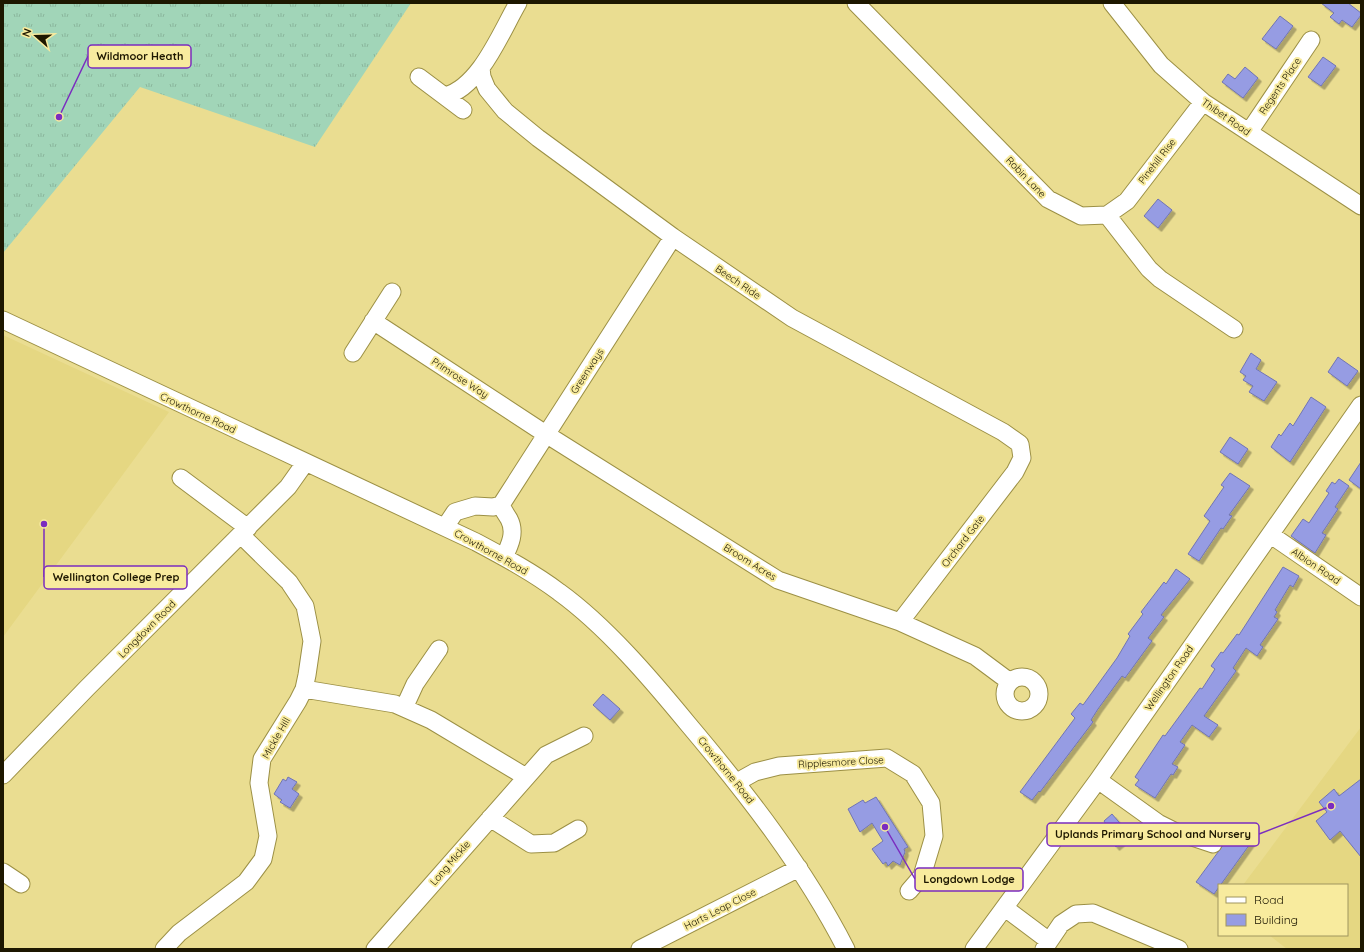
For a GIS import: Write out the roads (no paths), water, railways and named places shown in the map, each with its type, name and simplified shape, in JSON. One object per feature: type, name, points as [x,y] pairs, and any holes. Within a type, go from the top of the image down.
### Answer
[{"type":"street","points":[[445,96],[452,94],[467,84],[481,68],[518,3]]},
{"type":"street","name":"Robin Lane","points":[[856,3],[1048,199],[1081,216],[1107,215]]},
{"type":"street","name":"Thibet Road","points":[[1112,3],[1161,65],[1204,102],[1361,206]]},
{"type":"street","name":"Regents Place","points":[[1249,132],[1311,40]]},
{"type":"street","name":"Beech Ride","points":[[481,68],[482,77],[487,88],[505,111],[538,138],[673,238],[792,318],[1013,438],[1020,444],[1022,458]]},
{"type":"street","points":[[419,77],[463,110]]},
{"type":"street","points":[[467,84],[487,88]]},
{"type":"street","name":"Pinehill Rise","points":[[1107,215],[1126,201],[1204,102]]},
{"type":"street","points":[[1107,215],[1149,269],[1160,279],[1234,329]]},
{"type":"street","name":"Greenways","points":[[501,505],[673,238]]},
{"type":"street","points":[[353,354],[392,292]]},
{"type":"street","name":"Crowthorne Road","points":[[3,320],[445,528],[504,557],[560,592],[610,636],[665,696],[737,782],[799,868],[846,949]]},
{"type":"street","name":"Primrose Way","points":[[373,321],[547,434]]},
{"type":"street","name":"Wellington Road","points":[[974,949],[1098,780],[1271,536],[1361,405]]},
{"type":"street","name":"Broom Acres","points":[[547,434],[778,580],[900,622],[975,656],[1010,682]]},
{"type":"street","name":"Orchard Gate","points":[[900,622],[1016,472],[1022,458]]},
{"type":"street","name":"Longdown Road","points":[[3,775],[87,688],[288,488],[306,463]]},
{"type":"street","name":"Mickle Hill","points":[[164,949],[180,933],[246,882],[263,859],[268,836],[259,783],[262,758],[304,689],[312,641],[305,606],[289,582],[244,531],[181,478]]},
{"type":"street","points":[[445,528],[455,512],[474,506],[493,507],[501,505],[509,520],[512,530],[512,540],[504,557]]},
{"type":"street","name":"Albion Road","points":[[1271,536],[1361,597]]},
{"type":"street","points":[[404,708],[415,684],[439,649]]},
{"type":"street","points":[[304,689],[395,704],[431,720],[526,777]]},
{"type":"street","name":"Long Mickle","points":[[375,949],[546,755],[584,736]]},
{"type":"street","name":"Ripplesmore Close","points":[[737,782],[754,772],[779,766],[887,758],[913,774],[930,803],[934,836],[922,876],[909,891]]},
{"type":"street","points":[[1098,780],[1158,823],[1174,831],[1213,844]]},
{"type":"street","points":[[490,818],[531,844],[554,843],[578,829]]},
{"type":"street","name":"Harts Leap Close","points":[[640,949],[799,868]]},
{"type":"street","points":[[3,872],[21,884]]},
{"type":"street","points":[[1005,908],[1046,945],[1061,924],[1076,914],[1093,913],[1179,949]]},
{"type":"place","name":"Wildmoor Heath","points":[[59,117]]},
{"type":"place","name":"Wellington College Prep","points":[[44,524]]},
{"type":"place","name":"Uplands Primary School and Nursery","points":[[1331,806]]},
{"type":"place","name":"Longdown Lodge","points":[[885,827]]}]
